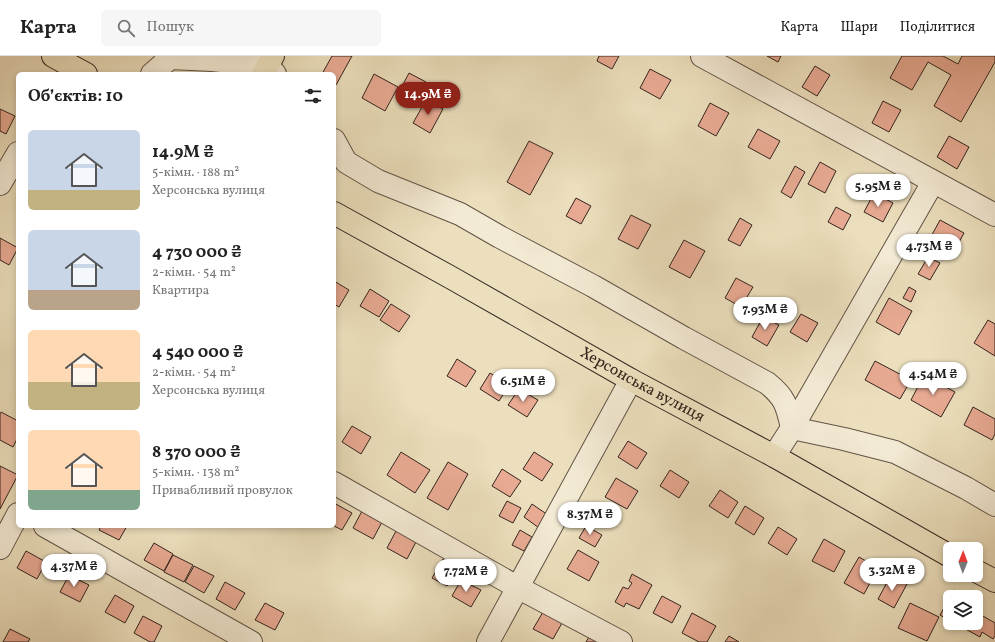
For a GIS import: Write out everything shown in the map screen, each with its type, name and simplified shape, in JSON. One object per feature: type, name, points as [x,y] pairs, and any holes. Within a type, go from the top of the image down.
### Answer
[{"type":"main road","name":"Херсонська вулиця","points":[[336,214],[631,380],[774,456],[943,552]]},
{"type":"main road","points":[[983,575],[995,581]]},
{"type":"street","points":[[702,56],[995,215]]},
{"type":"street","points":[[154,72],[168,57],[212,60],[270,68]]},
{"type":"street","points":[[336,144],[346,162],[378,181],[460,214],[767,383],[779,393],[788,409],[792,428]]},
{"type":"street","points":[[0,184],[16,156]]},
{"type":"street","points":[[774,456],[792,428],[933,182]]},
{"type":"street","points":[[488,642],[631,380]]},
{"type":"street","points":[[792,428],[844,438],[895,452],[966,488],[995,505]]},
{"type":"street","points":[[336,484],[517,587],[621,642]]},
{"type":"street","points":[[0,548],[16,518]]},
{"type":"street","points":[[49,528],[251,642]]},
{"type":"building","points":[[332,56],[352,56],[336,85],[336,72],[323,72]]},
{"type":"building","points":[[599,56],[619,56],[612,69],[597,61]]},
{"type":"building","points":[[767,56],[781,56],[778,62]]},
{"type":"building","points":[[902,56],[943,56],[958,64],[962,56],[995,56],[995,62],[961,122],[934,106],[951,75],[928,62],[912,90],[890,78]]},
{"type":"building","points":[[815,66],[830,75],[817,96],[802,87]]},
{"type":"building","points":[[650,69],[671,80],[660,99],[640,88]]},
{"type":"building","points":[[409,73],[426,82],[416,101],[399,92]]},
{"type":"building","points":[[374,74],[398,87],[385,111],[362,98]]},
{"type":"building","points":[[426,100],[443,109],[430,133],[413,123]]},
{"type":"building","points":[[883,101],[901,110],[889,132],[872,123]]},
{"type":"building","points":[[710,103],[729,113],[716,136],[698,126]]},
{"type":"building","points":[[0,109],[15,116],[6,134],[0,131]]},
{"type":"building","points":[[758,129],[780,141],[770,159],[748,147]]},
{"type":"building","points":[[949,136],[969,147],[957,169],[937,157]]},
{"type":"building","points":[[529,141],[553,153],[530,195],[507,182]]},
{"type":"building","points":[[820,162],[836,171],[825,193],[808,184]]},
{"type":"building","points":[[795,166],[805,172],[791,198],[781,192]]},
{"type":"building","points":[[874,193],[893,203],[883,222],[864,212]]},
{"type":"building","points":[[576,198],[591,206],[581,224],[566,216]]},
{"type":"building","points":[[836,207],[851,215],[843,230],[828,222]]},
{"type":"building","points":[[631,215],[651,225],[638,249],[618,239]]},
{"type":"building","points":[[740,218],[752,225],[740,246],[728,240]]},
{"type":"building","points":[[940,220],[964,233],[951,257],[927,244]]},
{"type":"building","points":[[0,238],[16,247],[16,252],[9,265],[0,260]]},
{"type":"building","points":[[684,240],[705,251],[690,278],[669,267]]},
{"type":"building","points":[[928,257],[940,263],[930,280],[918,274]]},
{"type":"building","points":[[736,278],[753,287],[741,307],[725,298]]},
{"type":"building","points":[[336,282],[349,290],[339,307],[336,305]]},
{"type":"building","points":[[909,287],[916,291],[911,302],[903,298]]},
{"type":"building","points":[[370,289],[389,301],[379,317],[360,306]]},
{"type":"building","points":[[889,298],[912,311],[899,335],[876,322]]},
{"type":"building","points":[[391,304],[410,316],[399,332],[380,320]]},
{"type":"building","points":[[801,314],[818,323],[807,342],[790,332]]},
{"type":"building","points":[[763,317],[779,325],[767,346],[752,337]]},
{"type":"building","points":[[988,320],[995,324],[995,356],[974,343]]},
{"type":"building","points":[[457,359],[476,371],[466,387],[447,376]]},
{"type":"building","points":[[875,361],[911,380],[900,399],[865,380]]},
{"type":"building","points":[[490,373],[509,385],[499,401],[480,389]]},
{"type":"building","points":[[924,375],[955,392],[941,417],[911,400]]},
{"type":"building","points":[[519,389],[538,400],[527,417],[508,405]]},
{"type":"building","points":[[973,407],[995,419],[995,434],[992,440],[964,425]]},
{"type":"building","points":[[1,412],[16,420],[16,441],[13,447],[0,440]]},
{"type":"building","points":[[352,426],[371,437],[361,454],[342,442]]},
{"type":"building","points":[[628,441],[647,453],[637,469],[618,457]]},
{"type":"building","points":[[401,452],[430,470],[415,493],[387,475]]},
{"type":"building","points":[[534,452],[553,464],[542,481],[523,469]]},
{"type":"building","points":[[448,462],[468,474],[448,510],[427,498]]},
{"type":"building","points":[[0,466],[16,474],[16,479],[0,509]]},
{"type":"building","points":[[502,469],[521,481],[510,497],[492,486]]},
{"type":"building","points":[[670,470],[689,482],[679,498],[660,486]]},
{"type":"building","points":[[616,478],[638,491],[627,509],[605,497]]},
{"type":"building","points":[[720,490],[738,502],[728,518],[709,506]]},
{"type":"building","points":[[507,501],[521,508],[513,523],[499,516]]},
{"type":"building","points":[[336,504],[352,513],[342,530],[336,527]]},
{"type":"building","points":[[532,504],[548,515],[539,528],[524,517]]},
{"type":"building","points":[[745,506],[764,518],[754,535],[735,523]]},
{"type":"building","points":[[362,511],[382,522],[373,539],[353,528]]},
{"type":"building","points":[[586,526],[602,535],[595,547],[579,538]]},
{"type":"building","points":[[778,527],[797,539],[787,555],[768,543]]},
{"type":"building","points":[[100,528],[126,528],[119,540],[99,530]]},
{"type":"building","points":[[520,530],[532,537],[524,551],[512,545]]},
{"type":"building","points":[[396,531],[416,542],[407,559],[387,548]]},
{"type":"building","points":[[824,539],[845,551],[834,572],[812,561]]},
{"type":"building","points":[[154,543],[173,554],[164,571],[144,560]]},
{"type":"building","points":[[578,550],[599,562],[589,581],[567,569]]},
{"type":"building","points":[[26,551],[46,562],[37,579],[17,568]]},
{"type":"building","points":[[173,555],[193,565],[184,582],[164,572]]},
{"type":"building","points":[[859,557],[878,568],[864,594],[844,583]]},
{"type":"building","points":[[443,559],[457,568],[447,586],[432,578]]},
{"type":"building","points":[[194,566],[214,576],[204,593],[185,582]]},
{"type":"building","points":[[632,574],[652,585],[639,609],[626,603],[624,607],[615,602],[623,587],[628,589],[632,583],[629,581]]},
{"type":"building","points":[[69,575],[89,585],[80,602],[60,592]]},
{"type":"building","points":[[891,575],[907,584],[894,608],[878,599]]},
{"type":"building","points":[[461,580],[481,590],[471,607],[452,596]]},
{"type":"building","points":[[225,582],[245,593],[235,610],[216,599]]},
{"type":"building","points":[[115,595],[134,606],[125,623],[105,612]]},
{"type":"building","points":[[662,596],[681,606],[672,623],[653,613]]},
{"type":"building","points":[[265,603],[284,613],[275,630],[255,620]]},
{"type":"building","points":[[910,603],[939,617],[927,641],[898,628]]},
{"type":"building","points":[[943,610],[943,617],[940,615]]},
{"type":"building","points":[[543,612],[562,623],[553,639],[533,629]]},
{"type":"building","points":[[692,613],[716,626],[707,642],[699,642],[682,633]]},
{"type":"building","points":[[143,616],[162,626],[154,642],[150,642],[134,633]]},
{"type":"building","points":[[983,616],[995,623],[995,636],[993,639],[982,632],[980,637],[967,630],[983,630]]},
{"type":"building","points":[[10,629],[30,639],[28,642],[3,642]]},
{"type":"building","points":[[591,634],[605,642],[586,642]]},
{"type":"building","points":[[729,636],[739,642],[725,642]]}]
